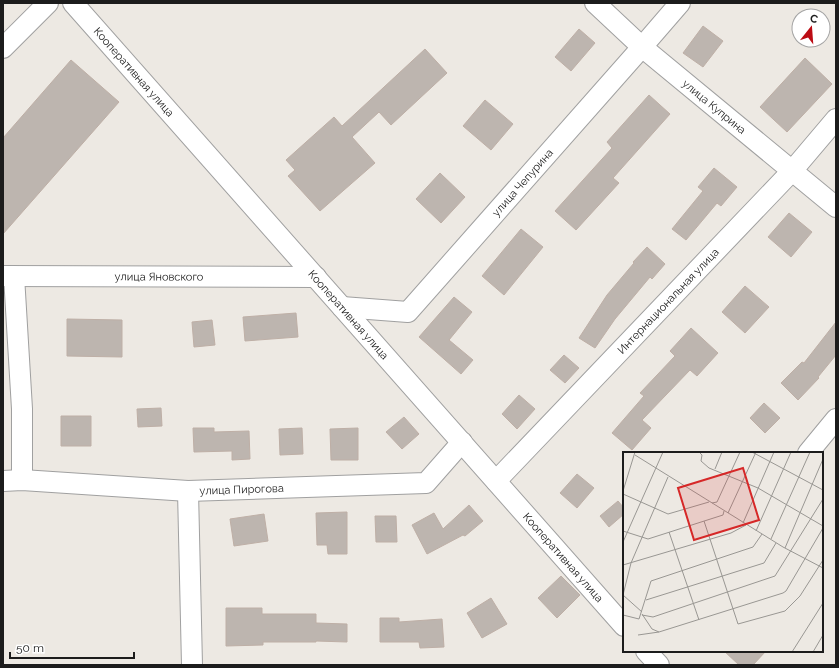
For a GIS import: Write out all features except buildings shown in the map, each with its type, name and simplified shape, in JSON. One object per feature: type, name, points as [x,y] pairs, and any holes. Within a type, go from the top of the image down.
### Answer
[{"type":"street","points":[[3,48],[48,3]]},
{"type":"street","name":"Кооперативная улица","points":[[73,3],[623,625]]},
{"type":"street","name":"улица Куприна","points":[[595,3],[642,47],[836,207]]},
{"type":"street","name":"улица Чепурина","points":[[342,307],[408,312],[680,3]]},
{"type":"street","name":"Интернациональная улица","points":[[496,481],[792,171],[836,119]]},
{"type":"street","points":[[9,276],[22,410],[13,480]]},
{"type":"street","name":"улица Яновского","points":[[9,276],[316,277]]},
{"type":"street","points":[[809,452],[836,419]]},
{"type":"street","name":"улица Пирогова","points":[[13,480],[188,491],[426,483],[462,442]]},
{"type":"street","points":[[188,491],[192,665]]},
{"type":"street","points":[[647,652],[659,665]]}]
